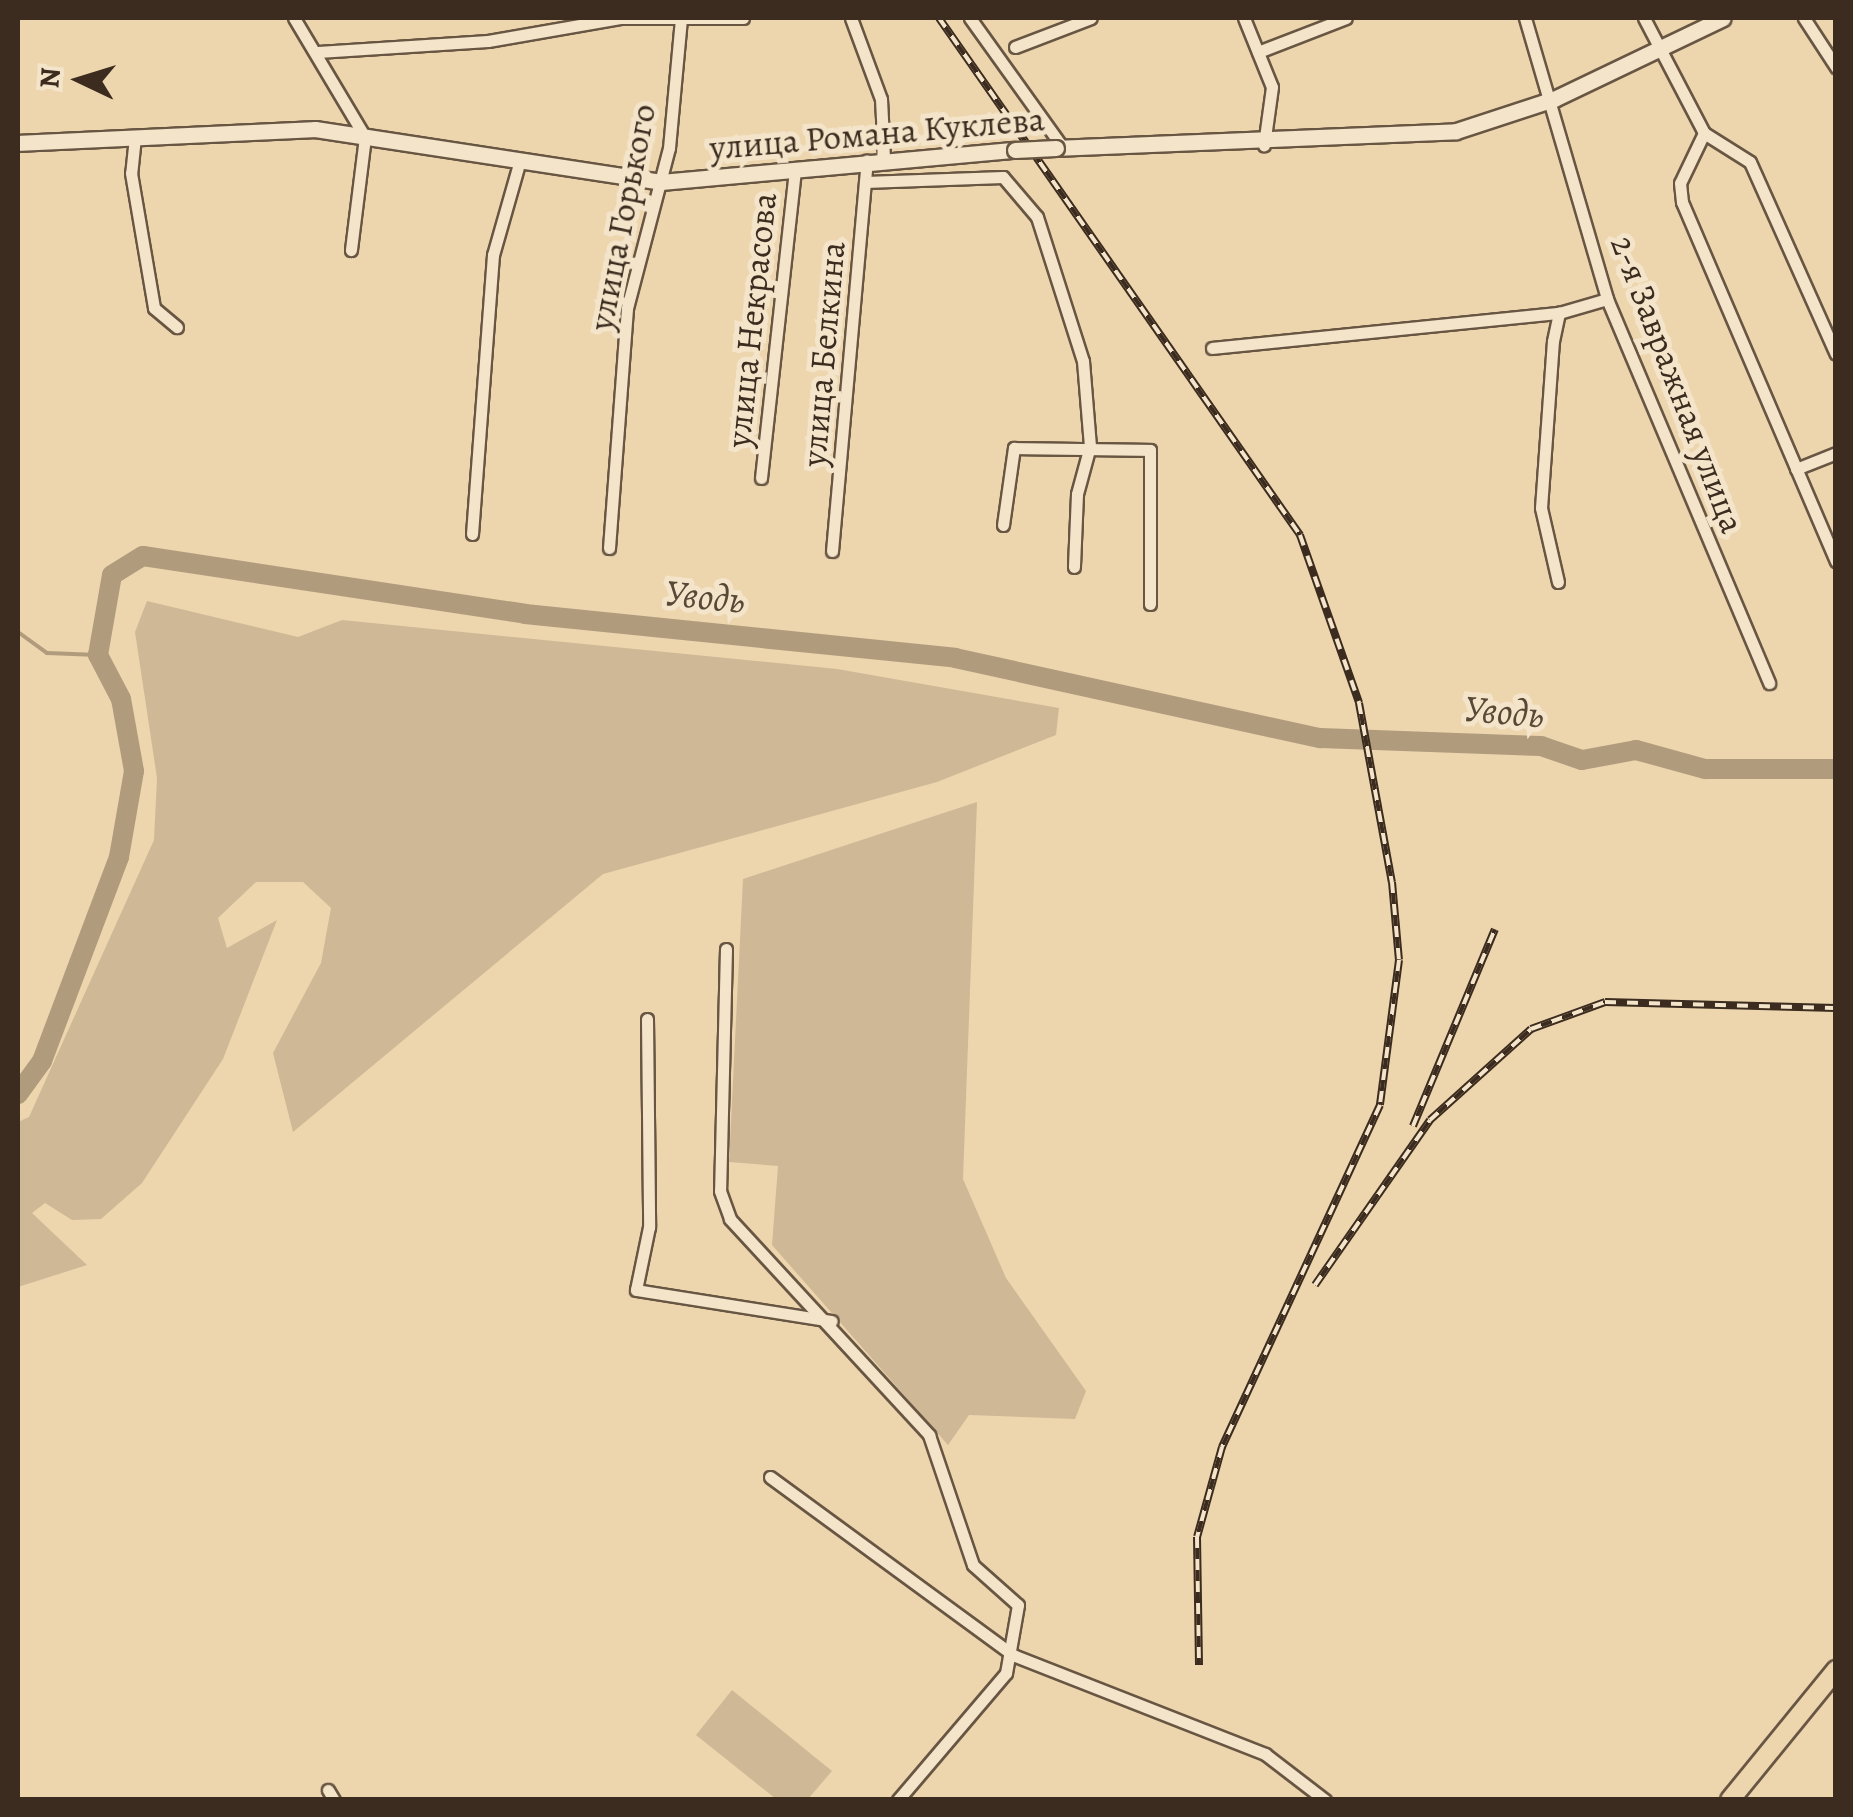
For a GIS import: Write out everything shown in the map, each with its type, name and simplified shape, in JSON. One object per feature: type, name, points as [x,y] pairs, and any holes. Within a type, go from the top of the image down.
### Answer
[{"type":"main road","points":[[1730,1800],[1836,1670]]},
{"type":"street","points":[[294,18],[318,52],[365,137],[351,250]]},
{"type":"street","points":[[318,52],[488,41],[571,20],[743,18]]},
{"type":"street","points":[[850,18],[880,99],[876,160]]},
{"type":"street","points":[[970,18],[1060,148]]},
{"type":"street","points":[[1015,47],[1091,18]]},
{"type":"street","points":[[1244,18],[1272,87],[1264,145]]},
{"type":"street","points":[[1258,52],[1346,18]]},
{"type":"street","name":"2-я Завражная улица","points":[[1525,18],[1554,99],[1608,299],[1770,683]]},
{"type":"street","points":[[1644,18],[1704,133],[1750,162],[1836,354]]},
{"type":"street","name":"улица Романа Куклева","points":[[18,143],[315,129],[518,166],[661,182],[1014,150],[1264,145],[1456,131],[1554,99],[1723,18]]},
{"type":"street","points":[[1804,18],[1836,67]]},
{"type":"street","name":"улица Горького","points":[[609,548],[627,308],[661,182],[682,20]]},
{"type":"street","points":[[1704,133],[1680,183],[1682,202],[1836,561]]},
{"type":"street","points":[[136,138],[131,173],[154,308],[177,328]]},
{"type":"street","name":"улица Белкина","points":[[832,551],[865,182],[876,160]]},
{"type":"street","points":[[472,534],[493,255],[518,166]]},
{"type":"street","name":"улица Некрасова","points":[[762,478],[795,169]]},
{"type":"street","points":[[865,182],[984,174],[1014,184],[1054,254],[1083,360],[1090,446],[1076,494],[1074,567]]},
{"type":"street","points":[[1212,348],[1559,314],[1608,299]]},
{"type":"street","points":[[1558,582],[1542,508],[1559,314]]},
{"type":"street","points":[[1002,525],[1014,448],[1142,445],[1156,464],[1150,604]]},
{"type":"street","points":[[1796,469],[1836,453]]},
{"type":"street","points":[[726,950],[720,1191],[730,1219],[833,1321],[929,1434],[973,1565],[1018,1605],[1015,1656],[898,1800]]},
{"type":"street","points":[[646,1019],[650,1228],[636,1290],[833,1321]]},
{"type":"street","points":[[770,1477],[1015,1656],[1265,1754],[1325,1800]]},
{"type":"shaded area","points":[[147,601],[298,637],[342,620],[837,669],[1059,708],[1056,735],[937,782],[603,874],[293,1132],[273,1053],[321,963],[331,908],[303,882],[256,882],[218,918],[227,948],[277,920],[223,1059],[142,1183],[101,1219],[72,1220],[45,1203],[32,1213],[87,1265],[18,1287],[18,1122],[29,1117],[154,840],[157,778],[135,632]]},
{"type":"shaded area","points":[[977,802],[963,1179],[1006,1278],[1086,1391],[1075,1419],[969,1415],[948,1445],[772,1245],[778,1166],[729,1162],[743,879]]},
{"type":"shaded area","points":[[732,1690],[832,1771],[808,1799],[776,1799],[696,1735]]},
{"type":"waterway","name":"Уводь","points":[[18,1094],[42,1061],[119,857],[134,771],[121,699],[98,655],[112,575],[143,556],[525,614],[955,658],[1320,738],[1541,746],[1582,760],[1636,750],[1705,769],[1836,769]]},
{"type":"waterway","points":[[18,632],[47,653],[98,655]]},
{"type":"railway","points":[[939,18],[1300,535],[1359,703],[1392,882],[1399,960],[1380,1105],[1222,1447],[1197,1537],[1199,1665]]},
{"type":"railway","points":[[1413,1126],[1495,929]]},
{"type":"railway","points":[[1315,1285],[1430,1120],[1531,1029],[1605,1002],[1836,1008]]}]
